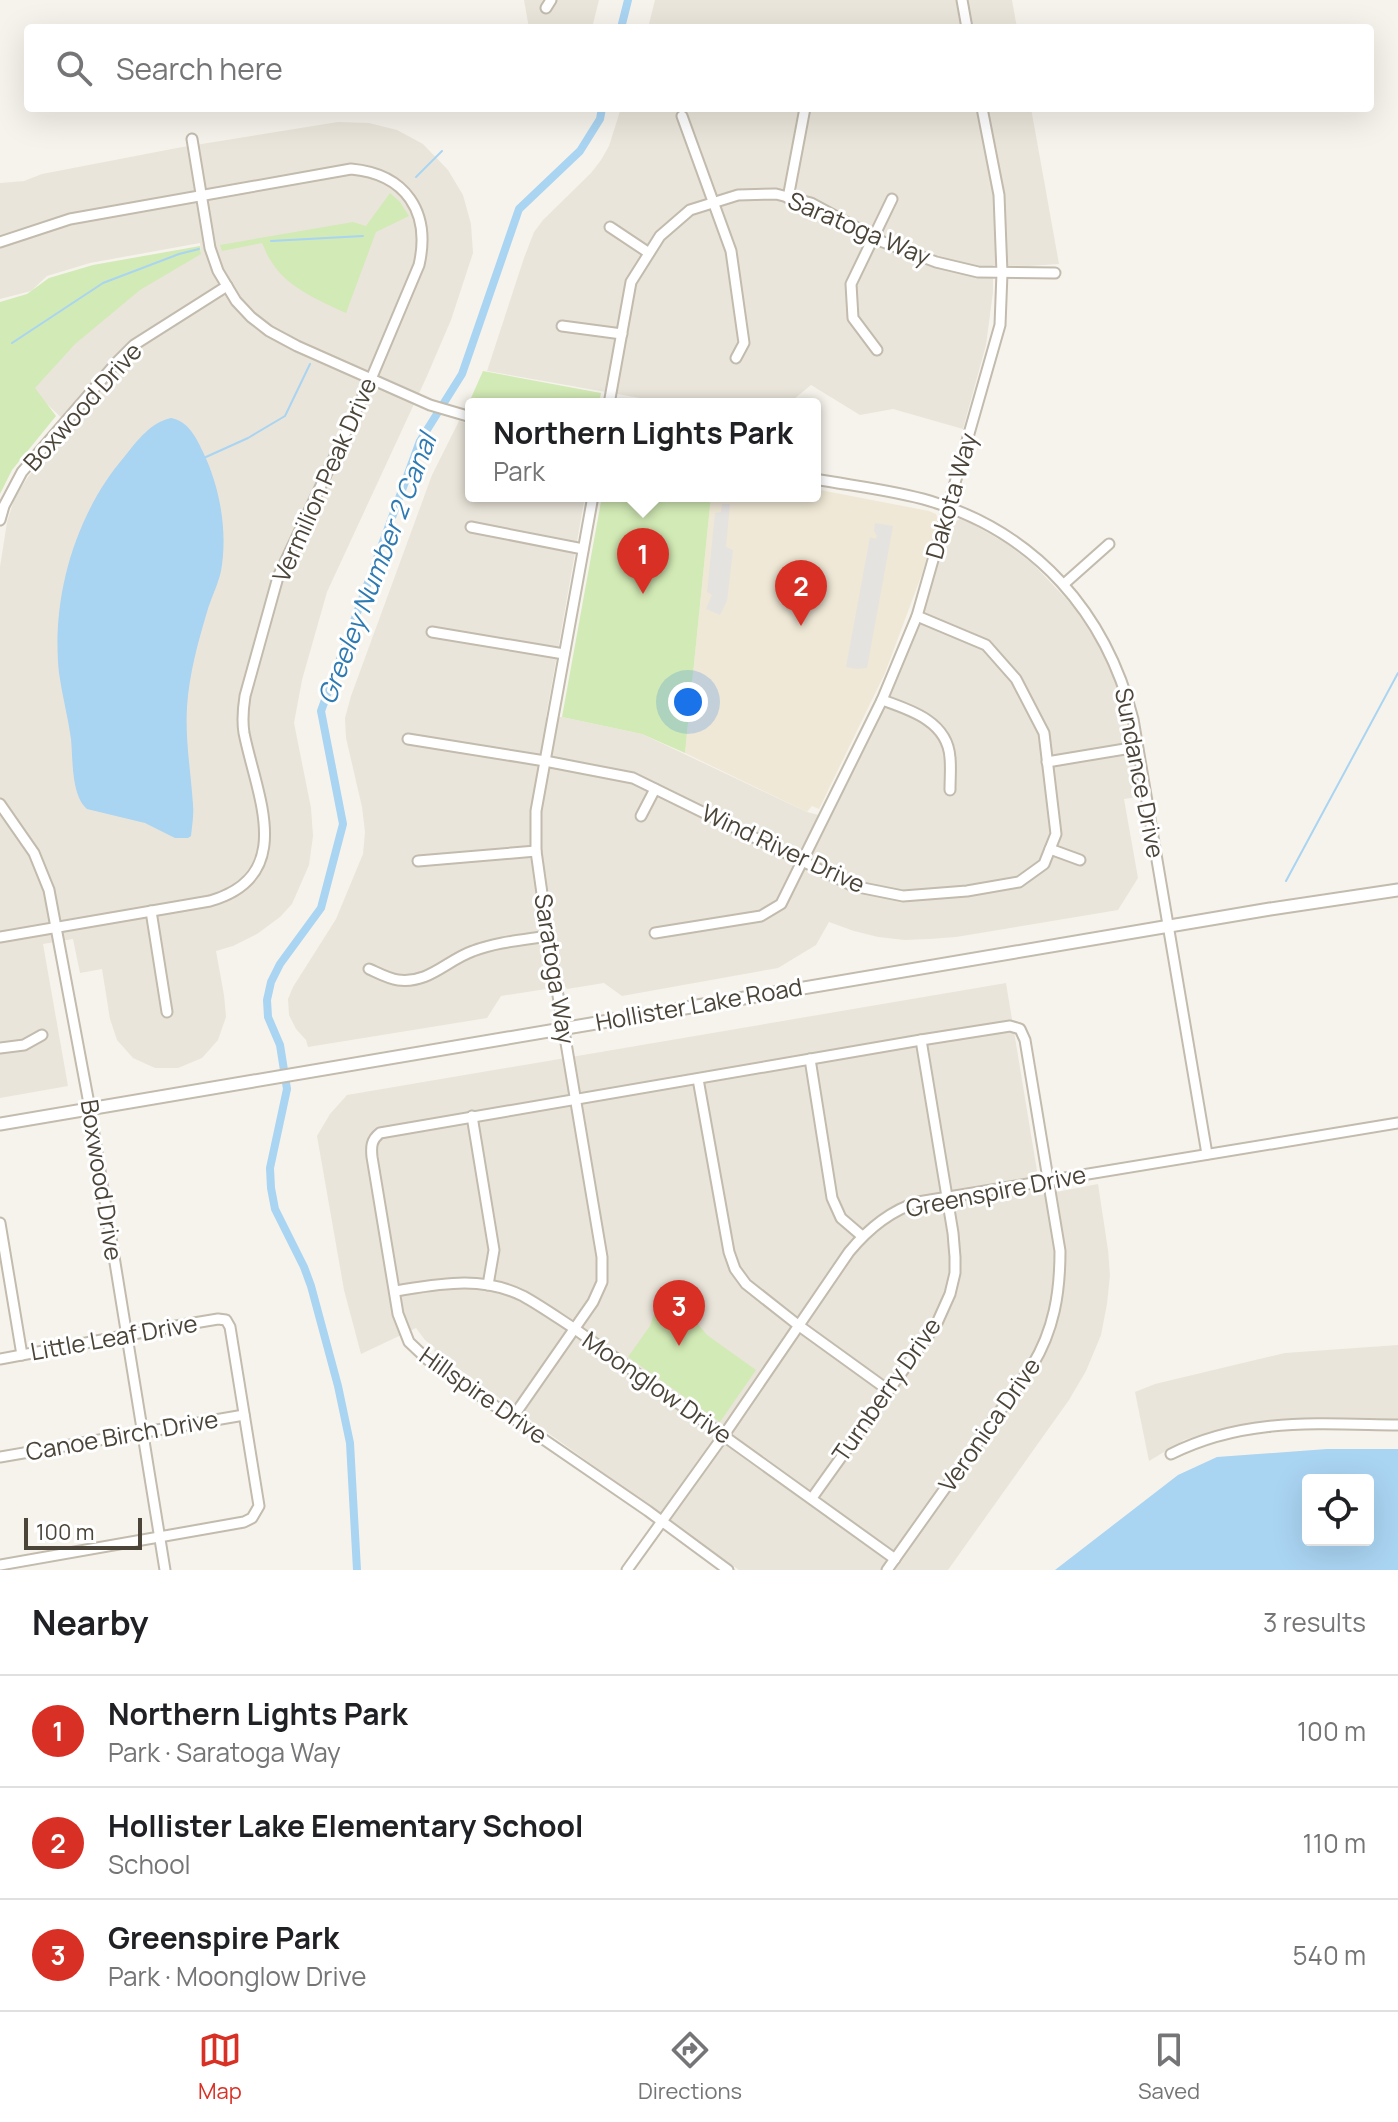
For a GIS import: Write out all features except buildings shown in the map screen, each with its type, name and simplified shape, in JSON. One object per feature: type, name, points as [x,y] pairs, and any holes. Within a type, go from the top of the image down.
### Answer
[{"type":"street","points":[[962,0],[966,24]]},
{"type":"street","points":[[788,198],[804,112]]},
{"type":"street","name":"Dakota Way","points":[[655,933],[761,916],[781,904],[882,700],[917,616],[1000,325],[999,195],[983,112]]},
{"type":"street","points":[[682,116],[731,251],[744,343],[736,358]]},
{"type":"street","points":[[192,139],[210,248],[218,271],[242,308],[269,331],[297,346],[430,405],[465,416]]},
{"type":"street","name":"Vermilion Peak Drive","points":[[0,242],[70,219],[351,169],[366,170],[399,185],[416,210],[423,235],[419,265],[371,379],[278,577],[245,696],[244,731],[266,825],[266,842],[252,874],[227,896],[210,901],[0,937]]},
{"type":"street","name":"Saratoga Way","points":[[610,398],[631,282],[649,253],[660,236],[690,210],[738,195],[776,194],[811,203],[873,237],[936,262],[978,272],[1055,273]]},
{"type":"street","points":[[877,350],[853,318],[851,284],[892,199]]},
{"type":"street","points":[[610,227],[649,253]]},
{"type":"street","name":"Boxwood Drive","points":[[0,520],[22,472],[117,362],[134,345],[227,286]]},
{"type":"street","points":[[562,326],[622,334]]},
{"type":"street","name":"Sundance Drive","points":[[821,480],[926,500],[987,524],[1029,552],[1064,584],[1085,610],[1110,653],[1128,700],[1207,1154]]},
{"type":"street","name":"Saratoga Way","points":[[513,1417],[575,1329],[602,1282],[603,1269],[536,851],[536,811],[592,502]]},
{"type":"street","points":[[471,527],[583,549]]},
{"type":"street","points":[[1064,584],[1109,544]]},
{"type":"street","points":[[917,616],[986,645],[1016,679],[1044,733],[1056,834],[1050,849],[1080,860]]},
{"type":"street","points":[[432,632],[564,654]]},
{"type":"street","points":[[882,700],[931,721],[941,732],[948,743],[950,790]]},
{"type":"street","name":"Wind River Drive","points":[[408,739],[633,778],[853,886],[903,896],[967,891],[1019,882],[1044,864],[1050,849]]},
{"type":"street","points":[[1047,762],[1137,747]]},
{"type":"street","points":[[641,816],[655,789]]},
{"type":"street","name":"Boxwood Drive","points":[[0,804],[34,853],[49,890],[90,1109],[165,1570]]},
{"type":"street","points":[[418,861],[536,851]]},
{"type":"street","name":"Hollister Lake Road","points":[[0,1124],[1168,926],[1398,890]]},
{"type":"street","points":[[151,911],[167,1012]]},
{"type":"street","points":[[369,969],[397,980],[420,979],[471,952],[548,936]]},
{"type":"street","name":"Veronica Drive","points":[[887,1570],[1044,1347],[1057,1306],[1060,1280],[1060,1251],[1025,1040],[1020,1029],[1010,1026],[921,1040]]},
{"type":"street","points":[[0,1048],[24,1045],[42,1035]]},
{"type":"street","points":[[488,1285],[494,1250],[472,1116],[921,1040]]},
{"type":"street","name":"Turnberry Drive","points":[[812,1498],[937,1323],[950,1294],[955,1273],[947,1198],[921,1040]]},
{"type":"street","points":[[810,1059],[832,1198],[841,1218],[862,1236]]},
{"type":"street","points":[[698,1079],[729,1252],[735,1269],[746,1284],[888,1390]]},
{"type":"street","name":"Hillspire Drive","points":[[472,1116],[384,1131],[374,1137],[372,1144],[395,1291],[409,1342],[417,1351],[728,1570]]},
{"type":"street","name":"Greenspire Drive","points":[[627,1570],[862,1236],[905,1205],[1398,1123]]},
{"type":"street","points":[[0,1223],[22,1355]]},
{"type":"street","name":"Moonglow Drive","points":[[395,1291],[466,1282],[507,1289],[523,1296],[575,1329],[895,1559]]},
{"type":"street","name":"Little Leaf Drive","points":[[0,1359],[226,1320],[230,1327],[244,1415]]},
{"type":"street","points":[[0,1565],[244,1522],[252,1518],[258,1500],[244,1415]]},
{"type":"street","name":"Canoe Birch Drive","points":[[0,1457],[244,1415]]},
{"type":"street","points":[[1171,1454],[1215,1435],[1274,1425],[1398,1425]]},
{"type":"shaded area","points":[[524,0],[599,0],[593,24],[528,24]]},
{"type":"shaded area","points":[[655,0],[1012,0],[1016,24],[649,24]]},
{"type":"shaded area","points":[[620,112],[1032,112],[1059,264],[993,265],[986,345],[963,429],[893,409],[860,415],[811,385],[795,398],[640,398],[487,371],[534,232],[591,173],[609,146]]},
{"type":"shaded area","points":[[338,122],[369,123],[397,130],[423,144],[448,170],[463,195],[471,224],[473,253],[451,320],[427,376],[327,592],[302,680],[294,723],[311,808],[313,836],[309,865],[292,904],[280,917],[257,934],[216,951],[226,1017],[218,1040],[202,1058],[178,1068],[155,1068],[133,1058],[117,1040],[110,1019],[102,969],[80,973],[73,939],[43,944],[68,1086],[0,1098],[0,567],[7,522],[15,497],[69,425],[27,385],[157,271],[201,252],[200,243],[90,263],[47,276],[31,291],[0,299],[0,183],[24,181],[42,174],[177,148]]},
{"type":"shaded area","points":[[459,421],[465,422],[465,502],[584,502],[546,717],[562,717],[642,734],[807,812],[830,818],[908,652],[951,524],[960,519],[969,522],[1007,544],[1033,564],[1074,607],[1103,652],[1118,687],[1137,784],[1137,797],[1124,799],[1138,878],[1118,910],[956,937],[905,940],[878,937],[829,922],[816,945],[778,968],[622,996],[604,983],[501,996],[487,1018],[308,1047],[289,1015],[288,999],[336,919],[363,854],[365,832],[362,807],[346,738],[345,718],[432,475]]},
{"type":"shaded area","points":[[821,490],[936,514],[938,519],[922,574],[885,673],[819,809],[812,806],[807,812],[685,753],[710,502],[821,502]]},
{"type":"shaded area","points":[[722,504],[730,504],[726,547],[733,550],[727,601],[720,615],[706,609],[712,595],[707,592],[715,513],[721,512]]},
{"type":"shaded area","points":[[875,523],[893,526],[867,668],[857,669],[846,667],[870,537],[875,539],[877,536]]},
{"type":"shaded area","points":[[1006,983],[1041,1195],[1098,1184],[1110,1275],[1101,1335],[1086,1371],[1069,1400],[948,1570],[739,1570],[434,1351],[435,1348],[416,1328],[361,1354],[344,1290],[317,1136],[330,1114],[347,1095]]},
{"type":"shaded area","points":[[1398,1345],[1398,1422],[1288,1419],[1248,1424],[1184,1440],[1149,1461],[1135,1392],[1155,1384],[1285,1353]]},
{"type":"green space","points":[[390,193],[409,216],[376,232],[346,313],[304,292],[285,278],[262,243],[222,251],[220,245],[353,222],[366,226]]},
{"type":"green space","points":[[200,246],[201,254],[140,290],[75,344],[35,388],[56,416],[12,470],[0,494],[0,302],[27,294],[49,278],[93,265]]},
{"type":"green space","points":[[483,371],[601,393],[600,398],[471,398]]},
{"type":"green space","points":[[601,502],[710,502],[685,753],[642,734],[562,717]]},
{"type":"green space","points":[[673,1286],[687,1311],[707,1335],[756,1370],[720,1422],[628,1357],[650,1326],[662,1289]]},
{"type":"water","points":[[171,418],[191,430],[209,466],[221,510],[224,541],[221,571],[200,635],[188,695],[187,732],[193,813],[191,836],[188,838],[175,838],[145,823],[87,809],[82,803],[74,776],[57,645],[63,587],[70,558],[92,504],[107,479],[140,438],[157,424]]},
{"type":"water","points":[[1327,1449],[1398,1449],[1398,1570],[1055,1570],[1178,1475],[1217,1457]]},
{"type":"waterway","name":"Greeley Number 2 Canal","points":[[622,24],[628,0]]},
{"type":"waterway","name":"Greeley Number 2 Canal","points":[[357,1570],[350,1443],[338,1386],[311,1286],[275,1209],[271,1188],[270,1168],[287,1089],[280,1045],[268,1017],[267,1000],[280,964],[321,908],[343,824],[321,711],[420,441],[462,374],[519,209],[580,151],[601,112]]},
{"type":"waterway","points":[[416,177],[442,151]]},
{"type":"waterway","points":[[271,241],[363,236]]},
{"type":"waterway","points":[[12,343],[103,283],[199,249]]},
{"type":"waterway","points":[[206,457],[248,438],[285,416],[310,364]]},
{"type":"waterway","points":[[1286,881],[1398,673]]},
{"type":"place","name":"Northern Lights Park","points":[[643,594]]},
{"type":"place","name":"Hollister Lake Elementary School","points":[[801,626]]},
{"type":"place","name":"Greenspire Park","points":[[679,1346]]}]
